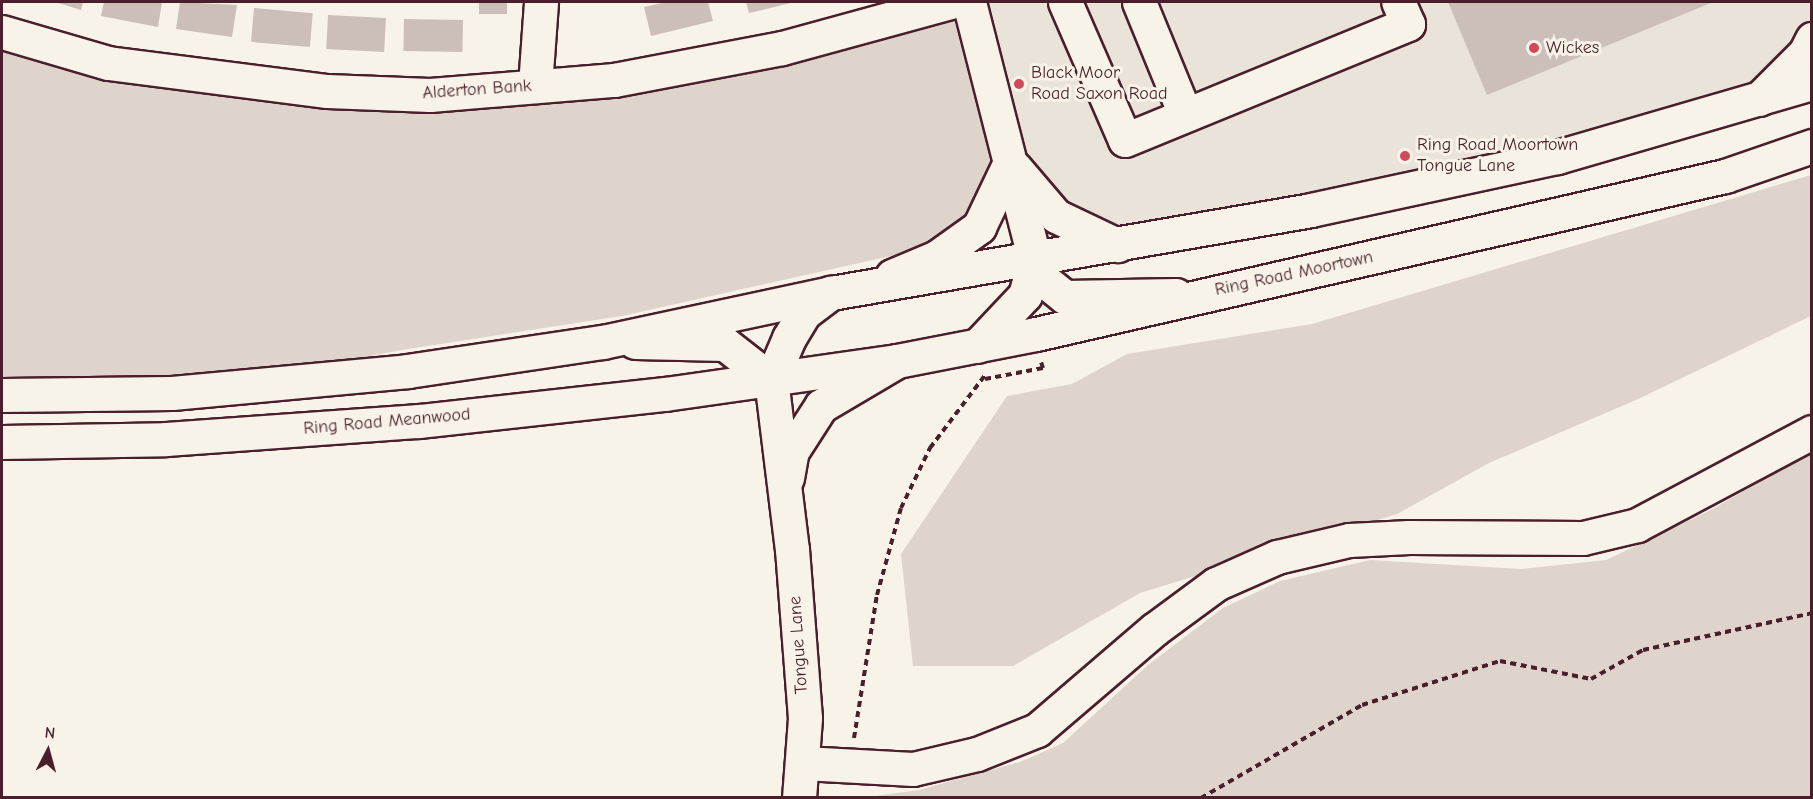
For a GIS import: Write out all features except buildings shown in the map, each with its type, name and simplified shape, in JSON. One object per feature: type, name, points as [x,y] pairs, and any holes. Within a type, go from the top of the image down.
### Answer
[{"type":"main road","points":[[535,86],[541,2]]},
{"type":"main road","name":"Alderton Bank","points":[[2,32],[108,63],[327,91],[430,95],[614,81],[782,48],[950,2]]},
{"type":"main road","points":[[969,2],[1035,260],[1046,281],[1065,297],[1199,295]]},
{"type":"main road","points":[[1065,2],[1125,140],[1408,24],[1398,2]]},
{"type":"main road","points":[[1139,2],[1185,114]]},
{"type":"main road","points":[[1759,99],[1806,53],[1812,39]]},
{"type":"main road","points":[[2,395],[172,393],[408,371],[603,342],[868,286],[1035,260],[1311,210],[1546,159],[1812,83]]},
{"type":"main road","name":"Ring Road Moortown","points":[[771,380],[977,346],[1725,176],[1812,146]]},
{"type":"main road","points":[[1010,162],[1056,216],[1117,245]]},
{"type":"main road","points":[[868,286],[937,257],[979,227],[1010,162]]},
{"type":"main road","points":[[977,346],[1024,295],[1035,260]]},
{"type":"main road","points":[[603,342],[725,344],[771,380],[789,338],[804,314],[831,293]]},
{"type":"main road","name":"Tongue Lane","points":[[784,492],[792,451],[820,406],[897,361]]},
{"type":"main road","name":"Ring Road Meanwood","points":[[2,442],[166,439],[419,421],[771,380]]},
{"type":"main road","name":"Tongue Lane","points":[[771,380],[805,718],[799,798]]},
{"type":"main road","points":[[803,763],[913,769],[977,754],[1037,730],[1155,629],[1216,584],[1277,557],[1369,539],[1594,536],[1637,525],[1812,432]]},
{"type":"path","points":[[849,766],[877,595],[901,508],[930,447],[984,379]]},
{"type":"path","points":[[1202,798],[1362,705],[1500,661],[1591,679],[1643,650],[1812,613]]},
{"type":"shaded area","points":[[969,2],[1811,2],[1811,83],[1035,260]]},
{"type":"shaded area","points":[[969,2],[1010,162],[974,211],[931,247],[622,316],[402,350],[172,393],[2,395],[2,32],[430,95]]},
{"type":"shaded area","points":[[1811,175],[1811,316],[1636,400],[1489,463],[1397,514],[1140,593],[1013,666],[913,666],[901,554],[1007,396],[1072,384],[1127,354],[1312,324]]},
{"type":"shaded area","points":[[1811,453],[1811,797],[868,797],[919,790],[1020,762],[1063,743],[1148,665],[1223,608],[1280,581],[1370,560],[1521,569],[1606,560],[1709,511]]},
{"type":"place","name":"Wickes","points":[[1534,48]]},
{"type":"place","name":"Black Moor Road Saxon Road","points":[[1019,84]]},
{"type":"place","name":"Ring Road Moortown Tongue Lane","points":[[1405,156]]}]
